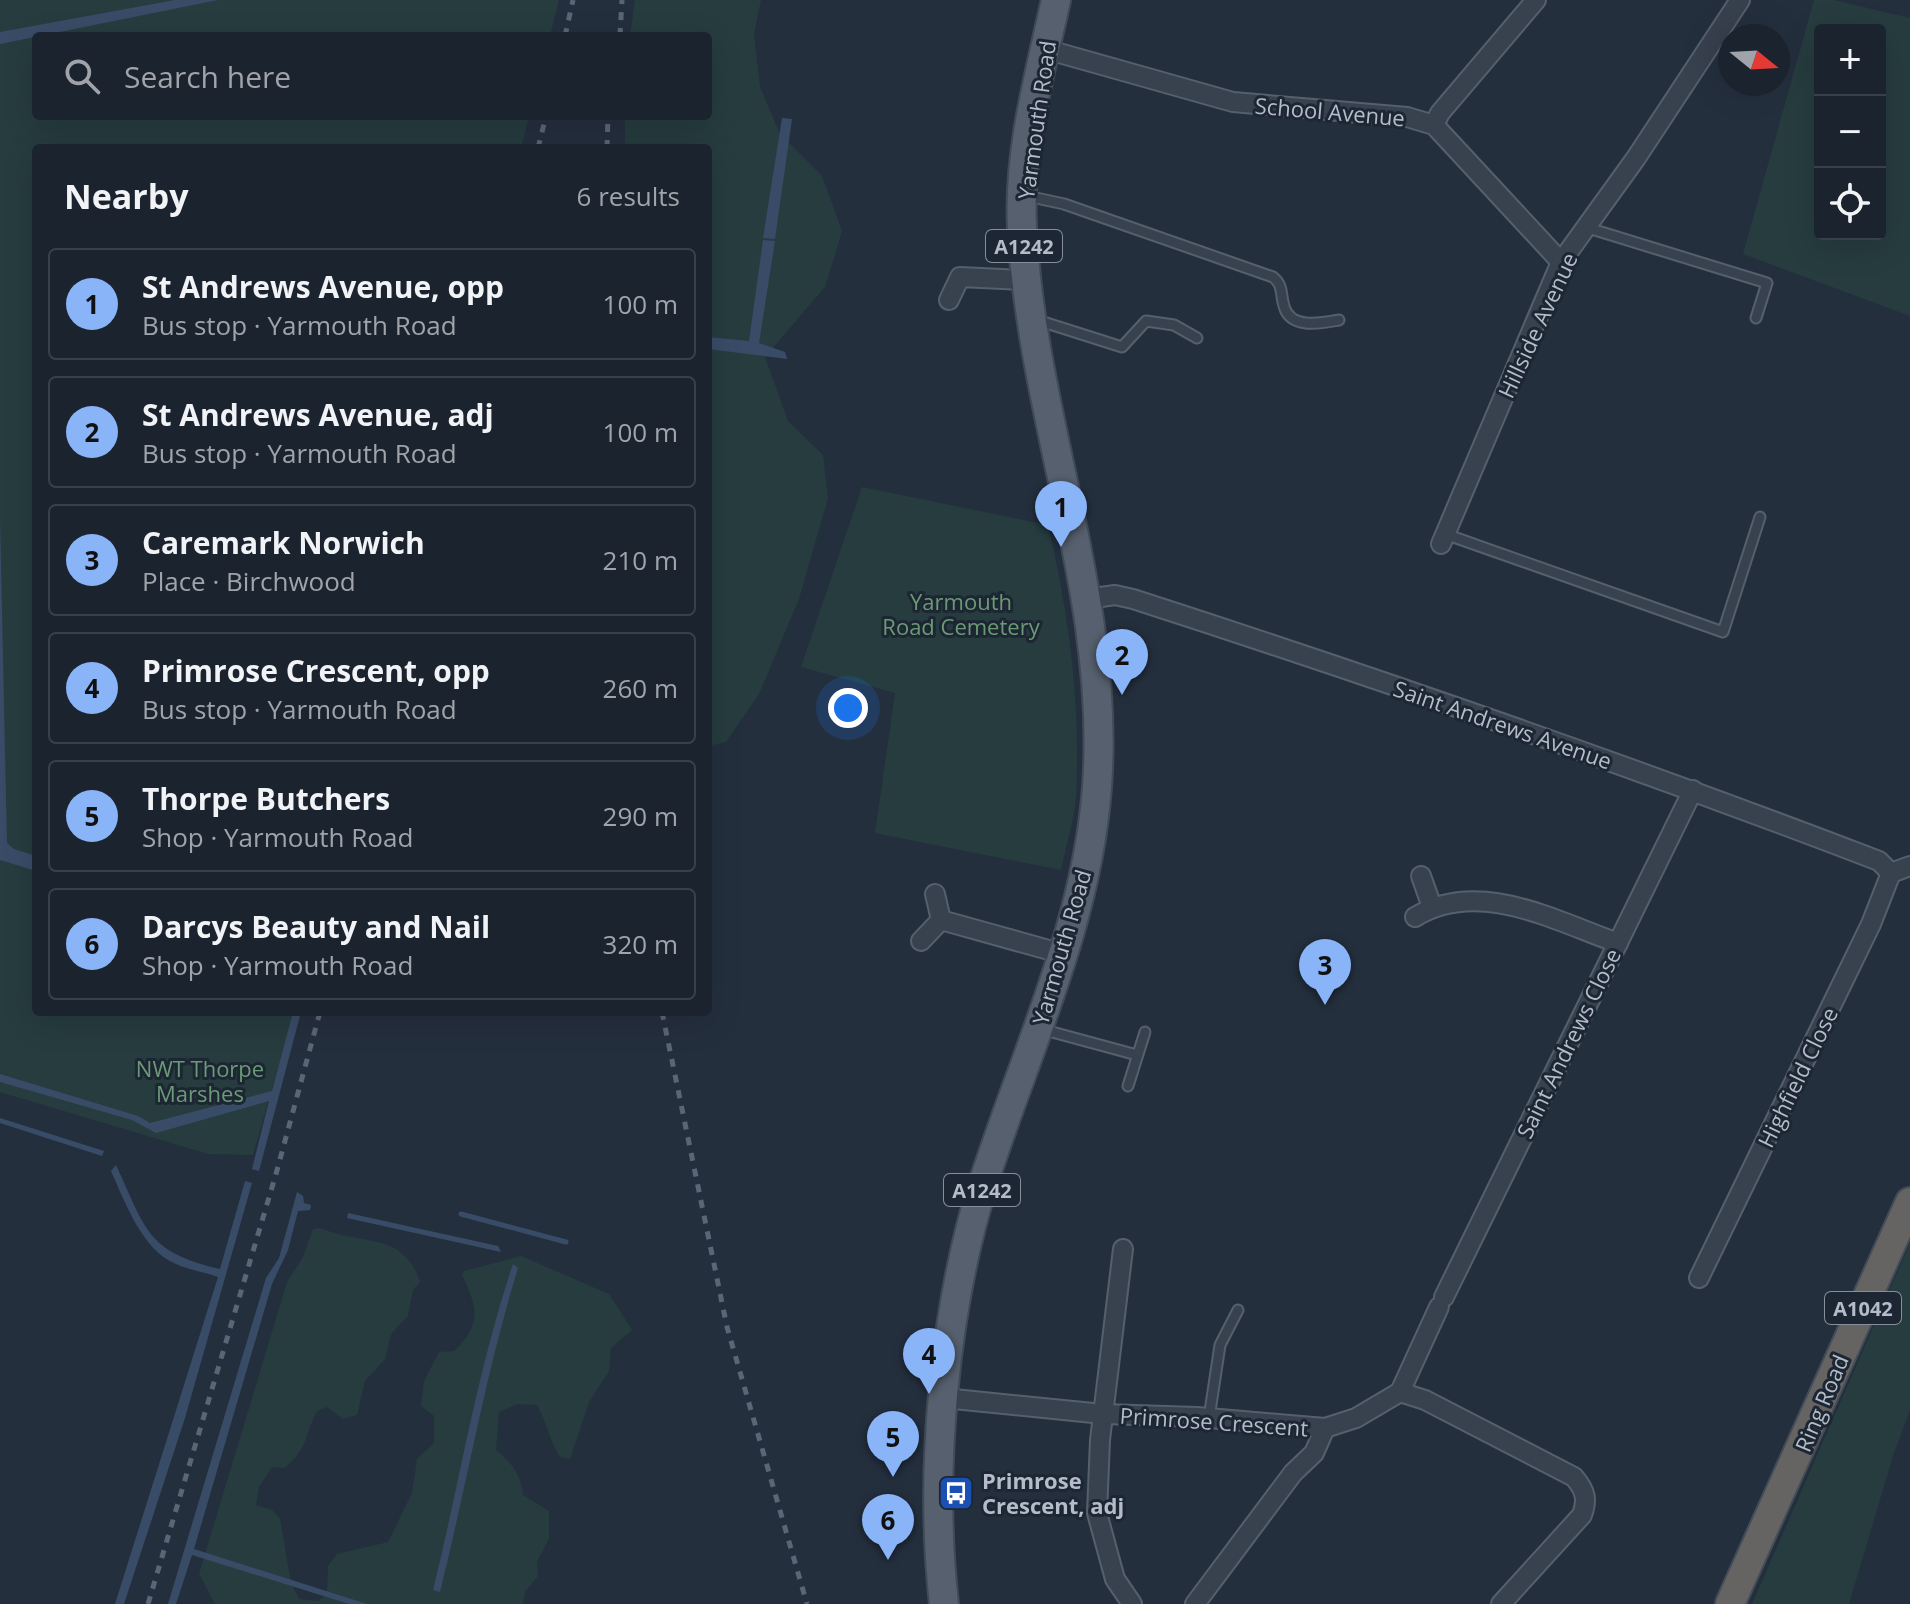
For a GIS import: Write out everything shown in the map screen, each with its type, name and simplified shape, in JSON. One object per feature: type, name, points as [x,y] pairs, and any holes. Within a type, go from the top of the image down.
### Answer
[{"type":"highway","name":"Ring Road","points":[[1730,1604],[1910,1202]]},
{"type":"main road","name":"Yarmouth Road","points":[[944,1604],[938,1525],[944,1398],[969,1235],[1063,954],[1082,884],[1097,789],[1096,677],[1087,599],[1043,400],[1030,318],[1021,222],[1034,104],[1056,0]]},
{"type":"street","points":[[1434,125],[1440,113],[1536,0]]},
{"type":"street","name":"Hillside Avenue","points":[[1443,539],[1561,262],[1636,158],[1740,0]]},
{"type":"street","name":"School Avenue","points":[[1045,49],[1233,102],[1407,117],[1434,125],[1561,262]]},
{"type":"street","points":[[949,300],[956,274],[1026,280]]},
{"type":"street","name":"Saint Andrews Avenue","points":[[1087,599],[1115,595],[1133,599],[1693,790],[1879,861],[1891,873]]},
{"type":"street","name":"Saint Andrews Close","points":[[1400,1392],[1693,790]]},
{"type":"street","points":[[1891,873],[1910,866]]},
{"type":"street","name":"Highfield Close","points":[[1699,1278],[1871,924],[1891,873]]},
{"type":"street","points":[[1421,876],[1432,907]]},
{"type":"street","points":[[935,894],[941,920]]},
{"type":"street","points":[[1415,917],[1432,907],[1467,900],[1494,902],[1618,943]]},
{"type":"street","points":[[941,920],[1063,954]]},
{"type":"street","points":[[921,941],[941,920]]},
{"type":"street","name":"Primrose Crescent","points":[[1123,1249],[1103,1414],[1097,1513],[1115,1579],[1132,1604]]},
{"type":"street","points":[[1400,1392],[1425,1400],[1561,1470],[1583,1488],[1587,1501],[1582,1515],[1501,1604]]},
{"type":"street","name":"Primrose Crescent","points":[[944,1398],[1103,1414],[1209,1418],[1325,1428],[1356,1418],[1400,1392]]},
{"type":"street","name":"Primrose Crescent","points":[[1195,1604],[1293,1473],[1314,1453],[1325,1428]]},
{"type":"lane","points":[[1024,195],[1064,204],[1273,277],[1281,286],[1284,309],[1301,322],[1315,324],[1339,320]]},
{"type":"lane","points":[[1585,227],[1767,283],[1756,318]]},
{"type":"lane","points":[[1030,318],[1122,347],[1146,321],[1174,325],[1197,338]]},
{"type":"lane","points":[[1443,539],[1723,632],[1760,517]]},
{"type":"lane","points":[[1038,1027],[1137,1055]]},
{"type":"lane","points":[[1128,1086],[1145,1032]]},
{"type":"lane","points":[[1209,1418],[1220,1345],[1238,1310]]},
{"type":"green space","name":"NWT Thorpe Marshes","points":[[0,0],[559,0],[551,32],[32,32],[32,120],[528,120],[522,144],[32,144],[32,1016],[293,1016],[253,1155],[208,1154],[0,1092]]},
{"type":"green space","points":[[635,0],[761,0],[754,34],[760,87],[780,134],[822,176],[842,231],[825,287],[765,357],[788,421],[823,455],[828,498],[799,599],[759,694],[726,742],[712,745],[712,144],[625,144],[625,120],[712,120],[712,32],[631,32]]},
{"type":"green space","points":[[1814,0],[1834,0],[1910,18],[1910,316],[1743,254],[1787,96],[1790,96],[1790,86]]},
{"type":"green space","name":"Yarmouth Road Cemetery","points":[[862,487],[1048,525],[1072,660],[1077,728],[1076,797],[1061,870],[875,833],[895,693],[801,667]]},
{"type":"green space","points":[[320,1228],[392,1247],[413,1266],[420,1282],[413,1290],[408,1316],[391,1334],[385,1359],[365,1381],[357,1415],[343,1419],[327,1407],[317,1411],[297,1455],[284,1468],[272,1467],[259,1487],[256,1505],[272,1510],[280,1518],[291,1583],[299,1599],[318,1601],[327,1594],[328,1566],[337,1554],[388,1542],[412,1493],[417,1459],[434,1443],[434,1416],[421,1406],[424,1381],[439,1352],[454,1351],[470,1332],[473,1323],[474,1306],[462,1275],[464,1271],[521,1256],[609,1294],[632,1330],[611,1348],[609,1371],[589,1402],[570,1459],[560,1457],[537,1405],[517,1404],[499,1412],[496,1450],[515,1470],[523,1495],[549,1511],[549,1539],[537,1561],[538,1576],[525,1592],[523,1604],[215,1604],[199,1574],[287,1282],[303,1257],[313,1229]]},
{"type":"green space","points":[[1910,1243],[1910,1410],[1893,1456],[1849,1604],[1752,1604]]},
{"type":"water","points":[[175,0],[218,0],[59,32],[32,32],[32,38],[0,44],[0,32]]},
{"type":"water","points":[[782,118],[792,119],[775,239],[763,238]]},
{"type":"water","points":[[763,240],[775,241],[759,343],[785,352],[787,359],[712,350],[712,337],[749,341]]},
{"type":"water","points":[[0,518],[7,843],[14,849],[32,855],[32,870],[0,860]]},
{"type":"water","points":[[292,1016],[300,1016],[259,1171],[252,1169],[269,1101],[156,1133],[132,1120],[0,1082],[0,1074],[138,1116],[150,1123],[272,1091]]},
{"type":"water","points":[[0,1118],[104,1151],[102,1156],[0,1123]]},
{"type":"water","points":[[116,1165],[143,1222],[162,1245],[177,1255],[220,1269],[245,1181],[252,1183],[185,1418],[124,1604],[115,1604],[218,1277],[176,1264],[153,1248],[122,1197],[111,1171]]},
{"type":"water","points":[[297,1192],[303,1196],[304,1203],[311,1205],[310,1210],[298,1211],[288,1250],[272,1284],[194,1549],[367,1604],[349,1604],[192,1555],[176,1604],[168,1604],[266,1278],[279,1258]]},
{"type":"water","points":[[348,1213],[498,1246],[501,1252],[347,1218]]},
{"type":"water","points":[[513,1264],[518,1268],[486,1389],[440,1592],[433,1590],[479,1385]]},
{"type":"waterway","points":[[461,1214],[566,1242]]},
{"type":"railway","points":[[566,32],[573,0]]},
{"type":"railway","points":[[620,32],[622,0]]},
{"type":"railway","points":[[539,144],[545,120]]},
{"type":"railway","points":[[607,144],[608,120]]},
{"type":"railway","points":[[148,1604],[276,1174],[319,1016]]},
{"type":"railway","points":[[663,1016],[727,1327],[807,1604]]},
{"type":"place","name":"St Andrews Avenue, opp","points":[[1061,547]]},
{"type":"place","name":"St Andrews Avenue, adj","points":[[1122,695]]},
{"type":"place","name":"Caremark Norwich","points":[[1325,1005]]},
{"type":"place","name":"Primrose Crescent, opp","points":[[929,1394]]},
{"type":"place","name":"Thorpe Butchers","points":[[893,1477]]},
{"type":"place","name":"Primrose Crescent, adj","points":[[956,1493]]},
{"type":"place","name":"Darcys Beauty and Nail","points":[[888,1560]]}]
